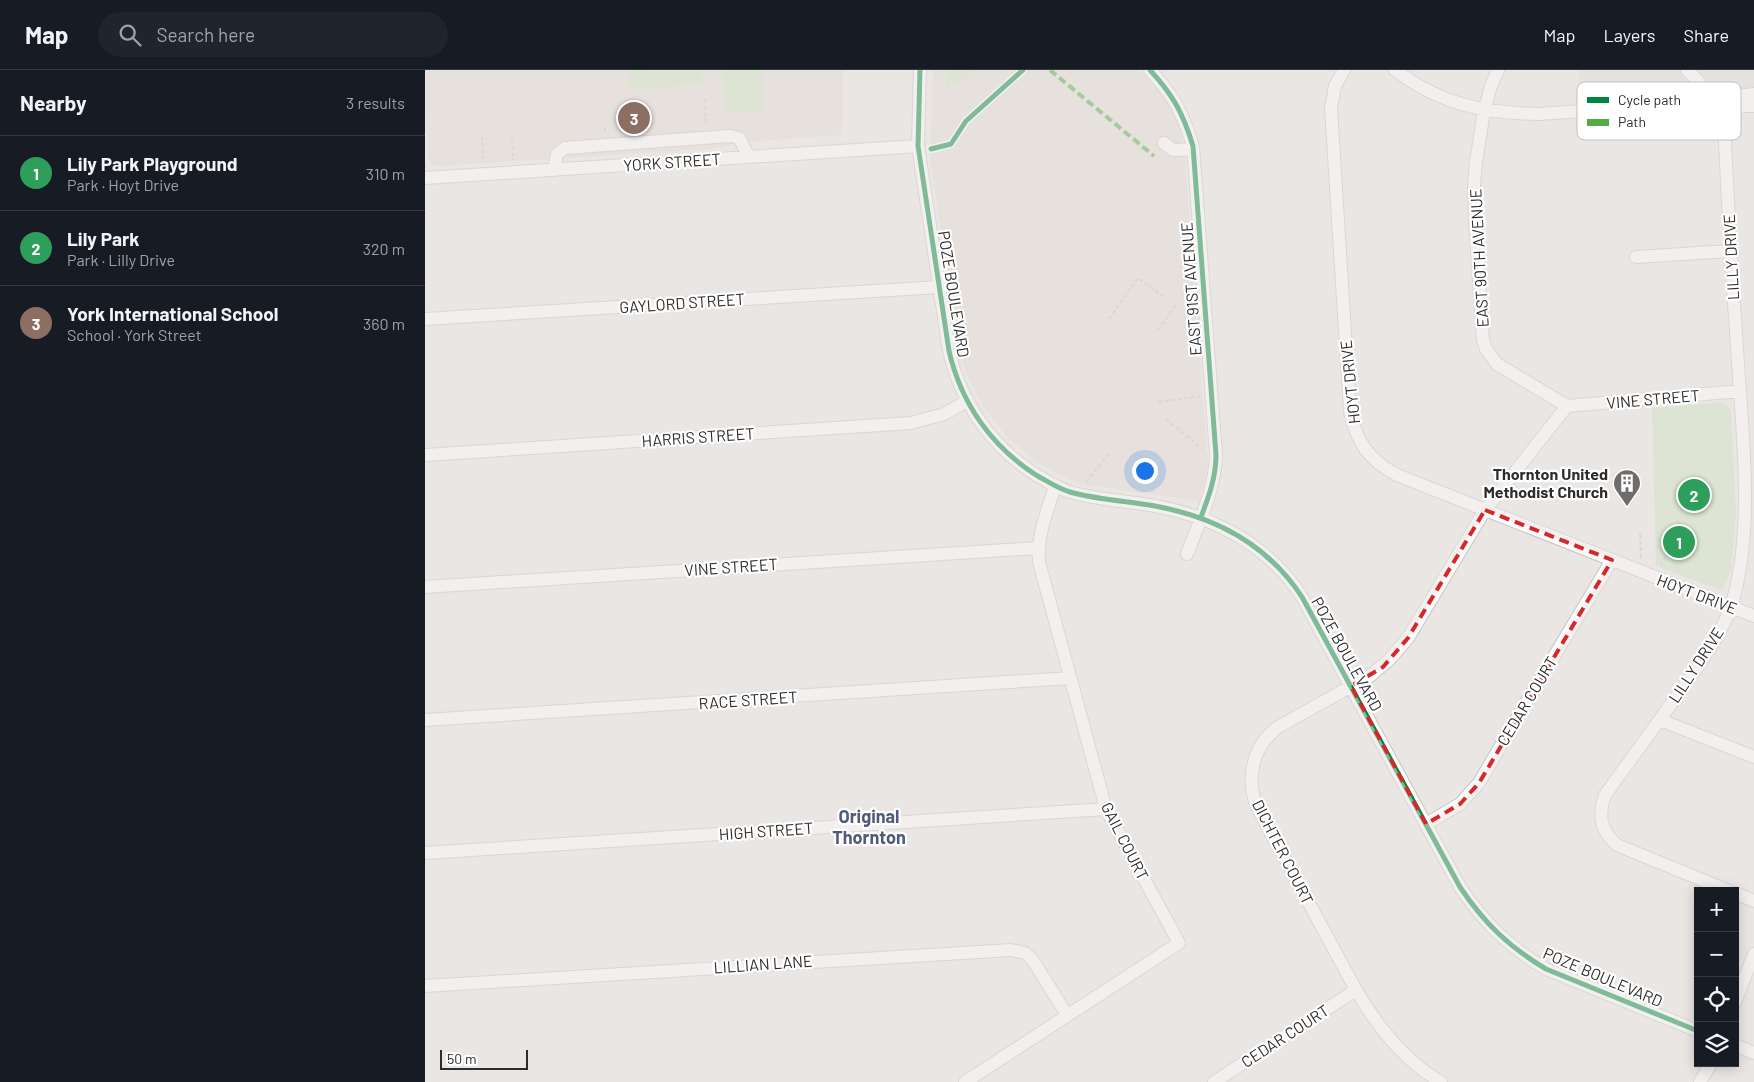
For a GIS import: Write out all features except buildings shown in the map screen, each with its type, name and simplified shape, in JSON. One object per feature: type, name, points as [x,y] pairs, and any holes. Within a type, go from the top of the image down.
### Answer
[{"type":"street","name":"POZE BOULEVARD","points":[[920,70],[918,146],[951,360],[967,401],[989,434],[1000,447],[1022,466],[1055,487],[1069,492],[1153,506],[1201,517],[1241,537],[1267,556],[1281,570],[1302,597],[1460,887],[1473,907],[1497,934],[1546,969],[1694,1028]]},
{"type":"street","name":"EAST 91ST AVENUE","points":[[1150,70],[1167,89],[1183,114],[1193,148],[1216,469],[1212,487],[1187,554]]},
{"type":"street","name":"HOYT DRIVE","points":[[1344,70],[1335,86],[1331,108],[1349,402],[1353,427],[1364,448],[1387,470],[1397,475],[1754,616]]},
{"type":"street","points":[[1395,70],[1443,98],[1484,110],[1508,114],[1577,111]]},
{"type":"street","name":"EAST 90TH AVENUE","points":[[1498,70],[1484,110],[1474,185],[1475,230],[1483,340],[1486,349],[1497,364],[1567,406]]},
{"type":"street","points":[[1687,70],[1698,82]]},
{"type":"street","points":[[1741,96],[1754,94]]},
{"type":"street","points":[[1741,105],[1754,106]]},
{"type":"street","points":[[554,170],[557,154],[565,148],[729,136],[739,138],[749,157]]},
{"type":"street","name":"LILLY DRIVE","points":[[1719,887],[1617,845],[1609,838],[1601,816],[1605,795],[1705,658],[1721,630],[1731,607],[1742,563],[1746,540],[1750,484],[1739,391],[1725,140]]},
{"type":"street","points":[[1164,143],[1173,150],[1193,148]]},
{"type":"street","name":"YORK STREET","points":[[425,178],[918,146]]},
{"type":"street","points":[[1636,257],[1731,251]]},
{"type":"street","name":"GAYLORD STREET","points":[[425,319],[939,287]]},
{"type":"street","name":"VINE STREET","points":[[1567,406],[1739,391]]},
{"type":"street","name":"HARRIS STREET","points":[[425,455],[911,423],[944,414],[967,401]]},
{"type":"street","name":"DICHTER COURT","points":[[1441,1082],[1401,1051],[1384,1032],[1356,990],[1258,809],[1251,785],[1254,759],[1270,734],[1288,721],[1383,667],[1408,638],[1485,510],[1567,406]]},
{"type":"street","name":"GAIL COURT","points":[[965,1082],[1179,943],[1106,809],[1070,678],[1039,562],[1038,548],[1055,487]]},
{"type":"street","name":"VINE STREET","points":[[425,587],[1038,548]]},
{"type":"street","name":"CEDAR COURT","points":[[1425,824],[1460,804],[1479,783],[1612,560]]},
{"type":"street","name":"RACE STREET","points":[[425,720],[1070,678]]},
{"type":"street","points":[[1660,720],[1754,757]]},
{"type":"street","name":"HIGH STREET","points":[[425,853],[1106,809]]},
{"type":"street","points":[[1739,895],[1754,901]]},
{"type":"street","name":"LILLIAN LANE","points":[[425,986],[946,952],[1011,950],[1025,953],[1032,959],[1067,1016]]},
{"type":"street","points":[[1739,992],[1754,954]]},
{"type":"street","name":"CEDAR COURT","points":[[1214,1082],[1356,990]]},
{"type":"street","points":[[1739,1046],[1754,1052]]},
{"type":"street","points":[[1700,1082],[1709,1067]]},
{"type":"path","points":[[705,99],[706,138]]},
{"type":"path","points":[[482,136],[484,175]]},
{"type":"path","points":[[512,139],[514,173]]},
{"type":"path","points":[[1109,320],[1138,278],[1164,297]]},
{"type":"path","points":[[1158,330],[1176,305]]},
{"type":"path","points":[[1158,402],[1199,396]]},
{"type":"path","points":[[1166,419],[1202,449]]},
{"type":"path","points":[[1086,482],[1109,454]]},
{"type":"path","points":[[1640,534],[1642,572]]},
{"type":"path","points":[[1657,578],[1664,559],[1672,552]]},
{"type":"highlighted area","points":[[1485,510],[1612,560],[1479,783],[1460,804],[1426,824],[1351,686],[1383,667],[1408,638]]},
{"type":"shaded area","points":[[425,70],[843,70],[842,135],[755,141],[707,149],[436,166],[428,160]]},
{"type":"shaded area","points":[[933,70],[1139,70],[1165,96],[1174,111],[1185,159],[1208,468],[1199,501],[1079,484],[1038,463],[1006,436],[984,407],[968,377],[959,350],[930,159]]},
{"type":"shaded area","points":[[1579,70],[1754,70],[1754,88],[1741,89],[1741,82],[1580,82]]},
{"type":"green space","points":[[629,70],[650,70],[651,72],[701,70],[703,84],[630,89]]},
{"type":"green space","points":[[722,70],[762,70],[764,107],[760,111],[725,112]]},
{"type":"green space","points":[[947,70],[977,70],[946,89]]},
{"type":"green space","points":[[1723,402],[1731,410],[1736,513],[1731,571],[1722,591],[1656,566],[1652,408]]},
{"type":"marked path","points":[[1050,70],[1154,156]]},
{"type":"cycle path","points":[[920,70],[918,146],[949,351],[961,388],[980,422],[992,437],[1005,451],[1036,475],[1061,488],[1091,497],[1155,506],[1199,518],[1238,536],[1273,562],[1302,597],[1460,887],[1478,912],[1509,943],[1546,969],[1694,1029]]},
{"type":"cycle path","points":[[931,149],[951,144],[966,121],[1023,70]]},
{"type":"cycle path","points":[[1150,70],[1176,105],[1193,146],[1216,455],[1213,479],[1201,517]]},
{"type":"place","name":"York International School","points":[[634,118]]},
{"type":"place","name":"Lily Park","points":[[1694,495]]},
{"type":"place","name":"Thornton United Methodist Church","points":[[1627,507]]},
{"type":"place","name":"Lily Park Playground","points":[[1679,542]]},
{"type":"district","name":"Original Thornton","points":[[869,828]]}]
